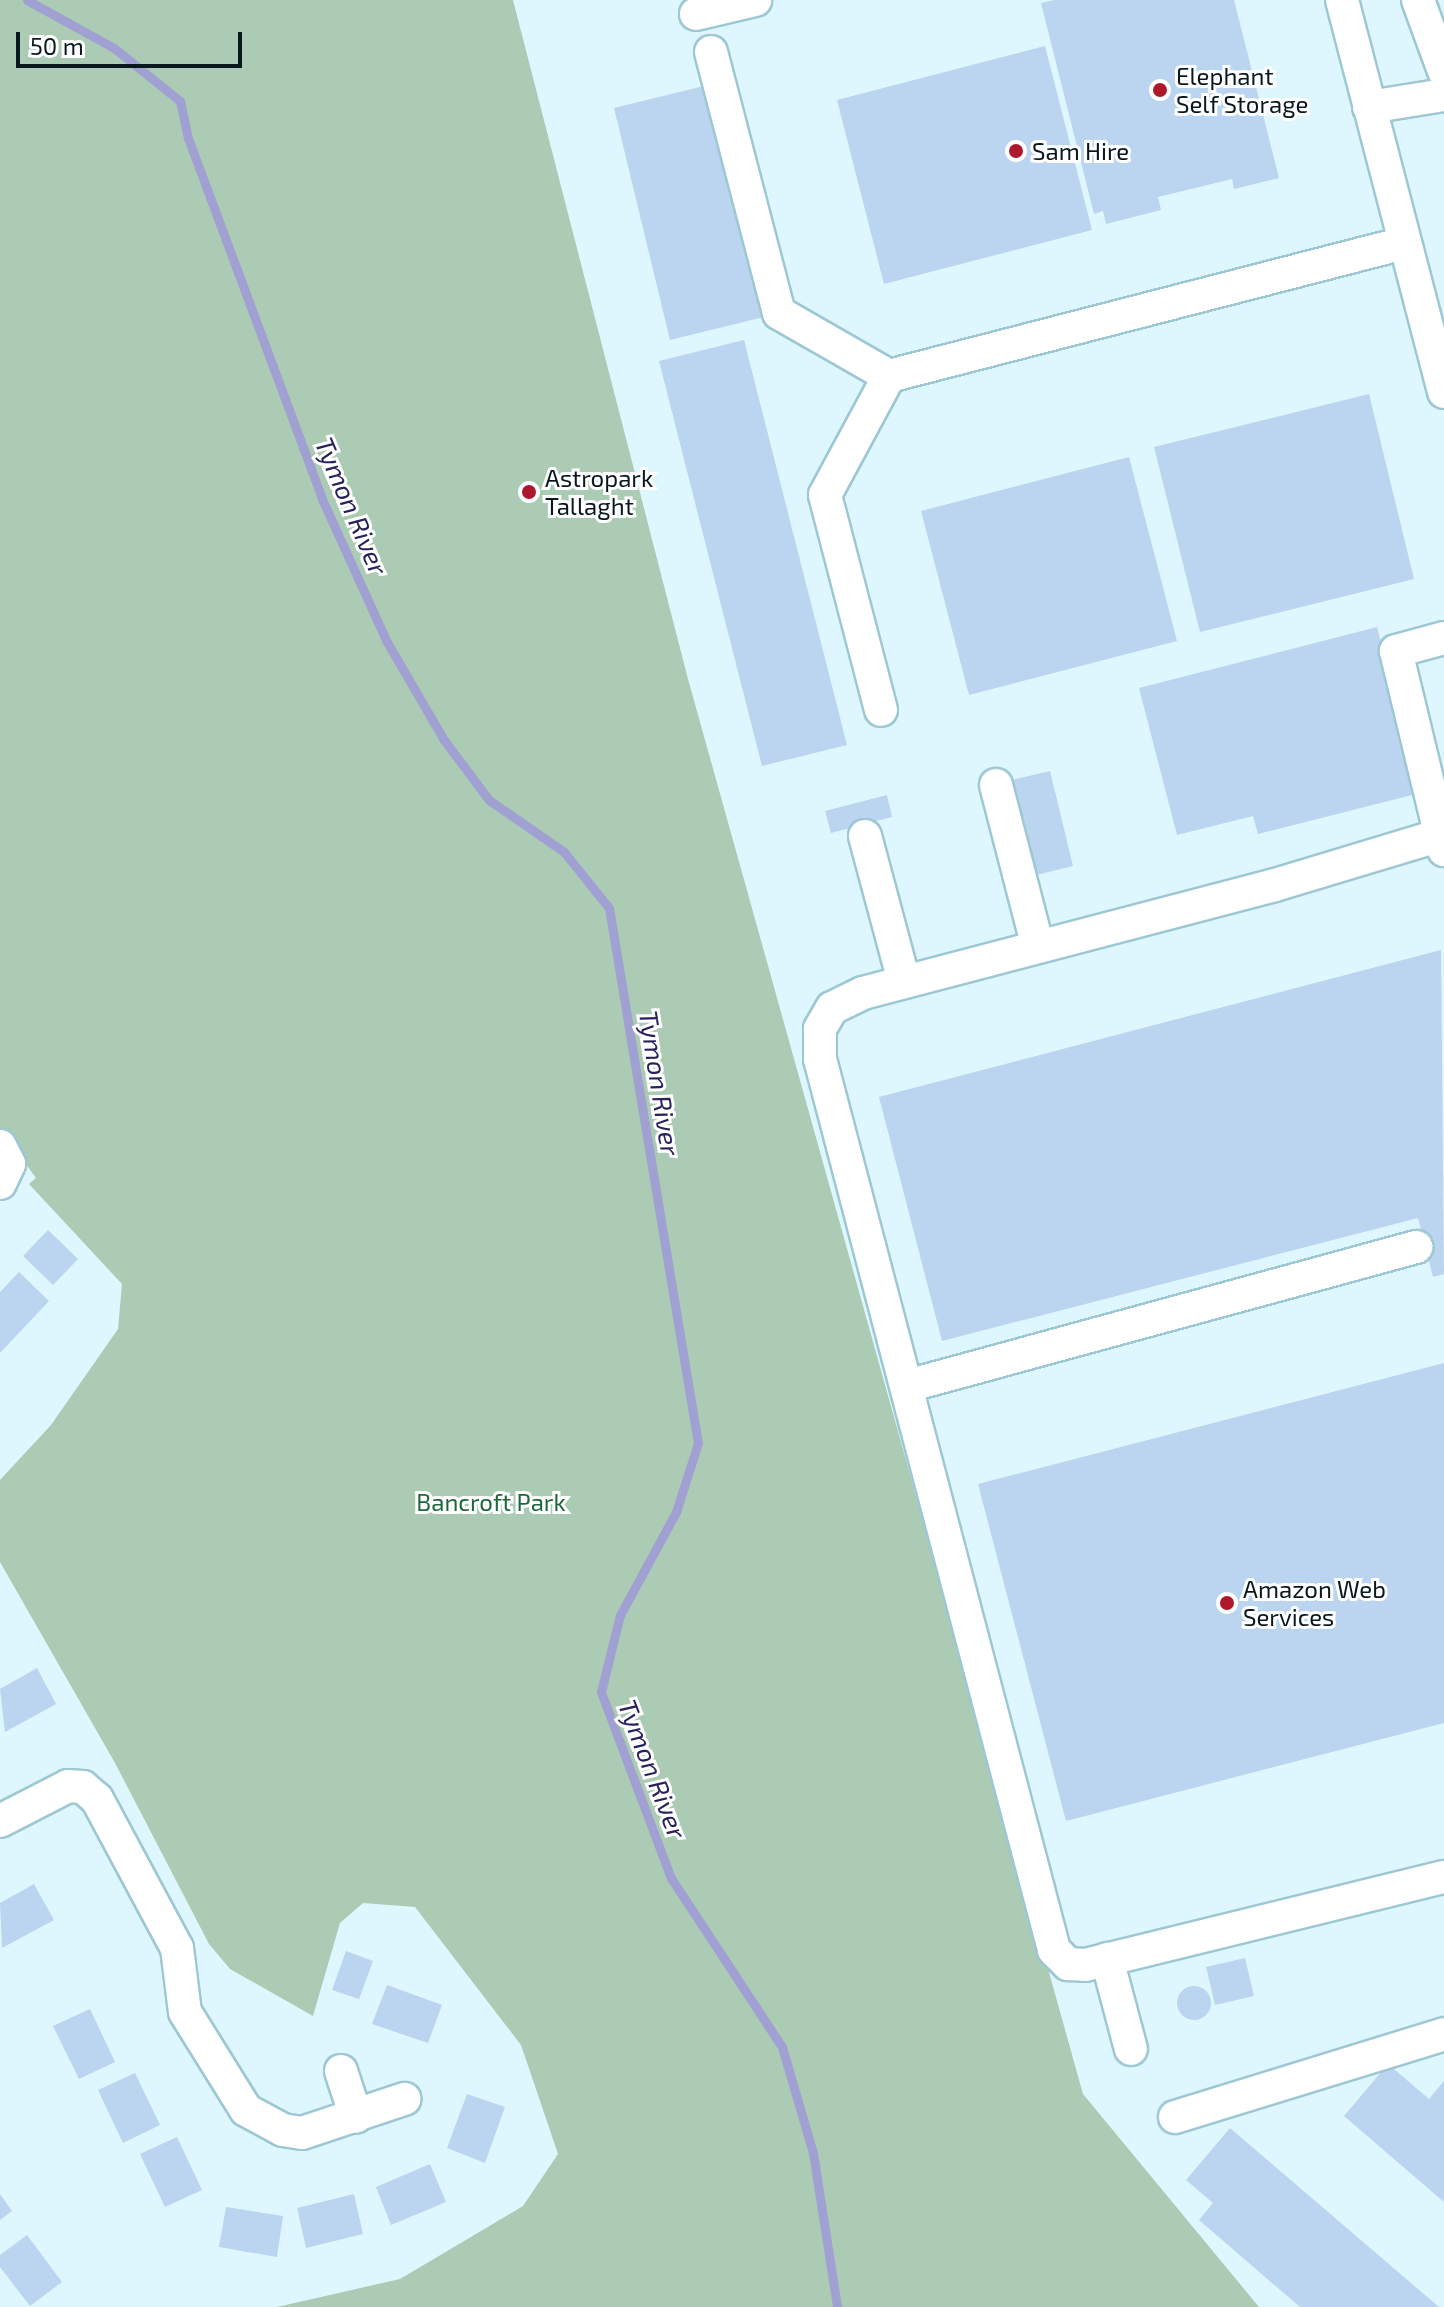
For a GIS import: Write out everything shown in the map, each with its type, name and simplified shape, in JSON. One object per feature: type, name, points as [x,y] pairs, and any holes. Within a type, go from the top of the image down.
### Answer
[{"type":"street","points":[[696,14],[755,0]]},
{"type":"street","points":[[1342,0],[1444,392]]},
{"type":"street","points":[[1418,0],[1444,71]]},
{"type":"street","points":[[711,52],[779,313],[889,376],[1404,243]]},
{"type":"street","points":[[1369,107],[1444,95]]},
{"type":"street","points":[[881,710],[825,495],[889,376]]},
{"type":"street","points":[[1444,638],[1396,651],[1443,837],[904,982],[832,1008],[820,1029],[820,1059],[1054,1950],[1068,1964],[1107,1959],[1444,1877]]},
{"type":"street","points":[[996,785],[1038,947]]},
{"type":"street","points":[[865,836],[904,982]]},
{"type":"street","points":[[0,1146],[9,1164],[0,1183]]},
{"type":"street","points":[[907,1386],[1416,1247]]},
{"type":"street","points":[[0,1821],[68,1786],[83,1787],[97,1799],[177,1948],[185,2012],[246,2110],[283,2130],[302,2133],[404,2099]]},
{"type":"street","points":[[1107,1959],[1131,2049]]},
{"type":"street","points":[[1175,2117],[1444,2034]]},
{"type":"street","points":[[341,2071],[356,2117]]},
{"type":"green space","name":"Bancroft Park","points":[[0,0],[513,0],[688,679],[1083,2094],[1259,2307],[277,2307],[400,2279],[523,2206],[558,2154],[521,2045],[415,1907],[363,1903],[340,1923],[313,2016],[230,1969],[209,1944],[115,1763],[0,1562],[0,1480],[51,1425],[118,1329],[122,1284],[29,1184],[36,1178],[0,1129]]},
{"type":"building","name":"Elephant Self Storage","points":[[1054,0],[1234,0],[1279,178],[1234,189],[1232,179],[1158,197],[1161,210],[1106,224],[1103,211],[1094,214],[1041,3]]},
{"type":"building","points":[[1045,46],[1092,230],[884,284],[837,100]]},
{"type":"building","points":[[708,85],[764,317],[670,340],[614,108]]},
{"type":"building","points":[[744,340],[847,745],[762,766],[659,361]]},
{"type":"building","points":[[1369,394],[1414,579],[1200,632],[1154,447]]},
{"type":"building","points":[[1129,457],[1177,641],[969,695],[921,511]]},
{"type":"building","points":[[1377,627],[1420,793],[1258,834],[1253,816],[1177,835],[1139,688]]},
{"type":"building","points":[[1050,771],[1073,866],[1036,875],[1012,780]]},
{"type":"building","points":[[887,795],[892,817],[831,833],[825,811]]},
{"type":"building","points":[[1441,950],[1444,1274],[1433,1277],[1418,1218],[942,1341],[879,1097]]},
{"type":"building","points":[[48,1230],[78,1259],[53,1285],[23,1256]]},
{"type":"building","points":[[19,1272],[49,1301],[0,1353],[0,1292]]},
{"type":"building","name":"Amazon Web Services","points":[[1444,1363],[1444,1723],[1066,1821],[978,1484]]},
{"type":"building","points":[[37,1668],[56,1704],[5,1732],[0,1689]]},
{"type":"building","points":[[34,1884],[54,1920],[2,1948],[0,1903]]},
{"type":"building","points":[[346,1951],[373,1961],[359,1999],[332,1990]]},
{"type":"building","points":[[1245,1958],[1254,1996],[1215,2005],[1206,1967]]},
{"type":"building","points":[[387,1985],[442,2005],[428,2043],[372,2024]]},
{"type":"building","points":[[1194,1986],[1206,1991],[1211,2003],[1206,2015],[1194,2020],[1182,2015],[1177,2003],[1182,1991]]},
{"type":"building","points":[[90,2009],[115,2062],[79,2079],[53,2026]]},
{"type":"building","points":[[1388,2064],[1429,2099],[1444,2081],[1444,2202],[1344,2116]]},
{"type":"building","points":[[135,2073],[160,2125],[123,2143],[98,2090]]},
{"type":"building","points":[[467,2094],[505,2107],[485,2163],[447,2148]]},
{"type":"building","points":[[1230,2128],[1439,2307],[1300,2307],[1199,2220],[1213,2203],[1186,2180]]},
{"type":"building","points":[[177,2137],[202,2190],[165,2207],[140,2154]]},
{"type":"building","points":[[430,2164],[446,2202],[391,2225],[376,2187]]},
{"type":"building","points":[[0,2194],[12,2211],[0,2220]]},
{"type":"building","points":[[354,2194],[363,2234],[306,2248],[297,2208]]},
{"type":"building","points":[[226,2207],[283,2216],[277,2257],[219,2247]]},
{"type":"building","points":[[27,2235],[62,2282],[30,2306],[0,2267],[0,2255]]},
{"type":"waterway","name":"Tymon River","points":[[27,0],[114,48],[180,101],[188,138],[322,499],[387,642],[444,740],[489,800],[564,852],[609,908],[698,1443],[676,1512],[620,1615],[601,1692],[671,1878],[782,2047],[813,2153],[837,2307]]},
{"type":"place","name":"Elephant Self Storage","points":[[1160,90]]},
{"type":"place","name":"Sam Hire","points":[[1016,151]]},
{"type":"place","name":"Astropark Tallaght","points":[[529,492]]},
{"type":"place","name":"Amazon Web Services","points":[[1227,1603]]}]
